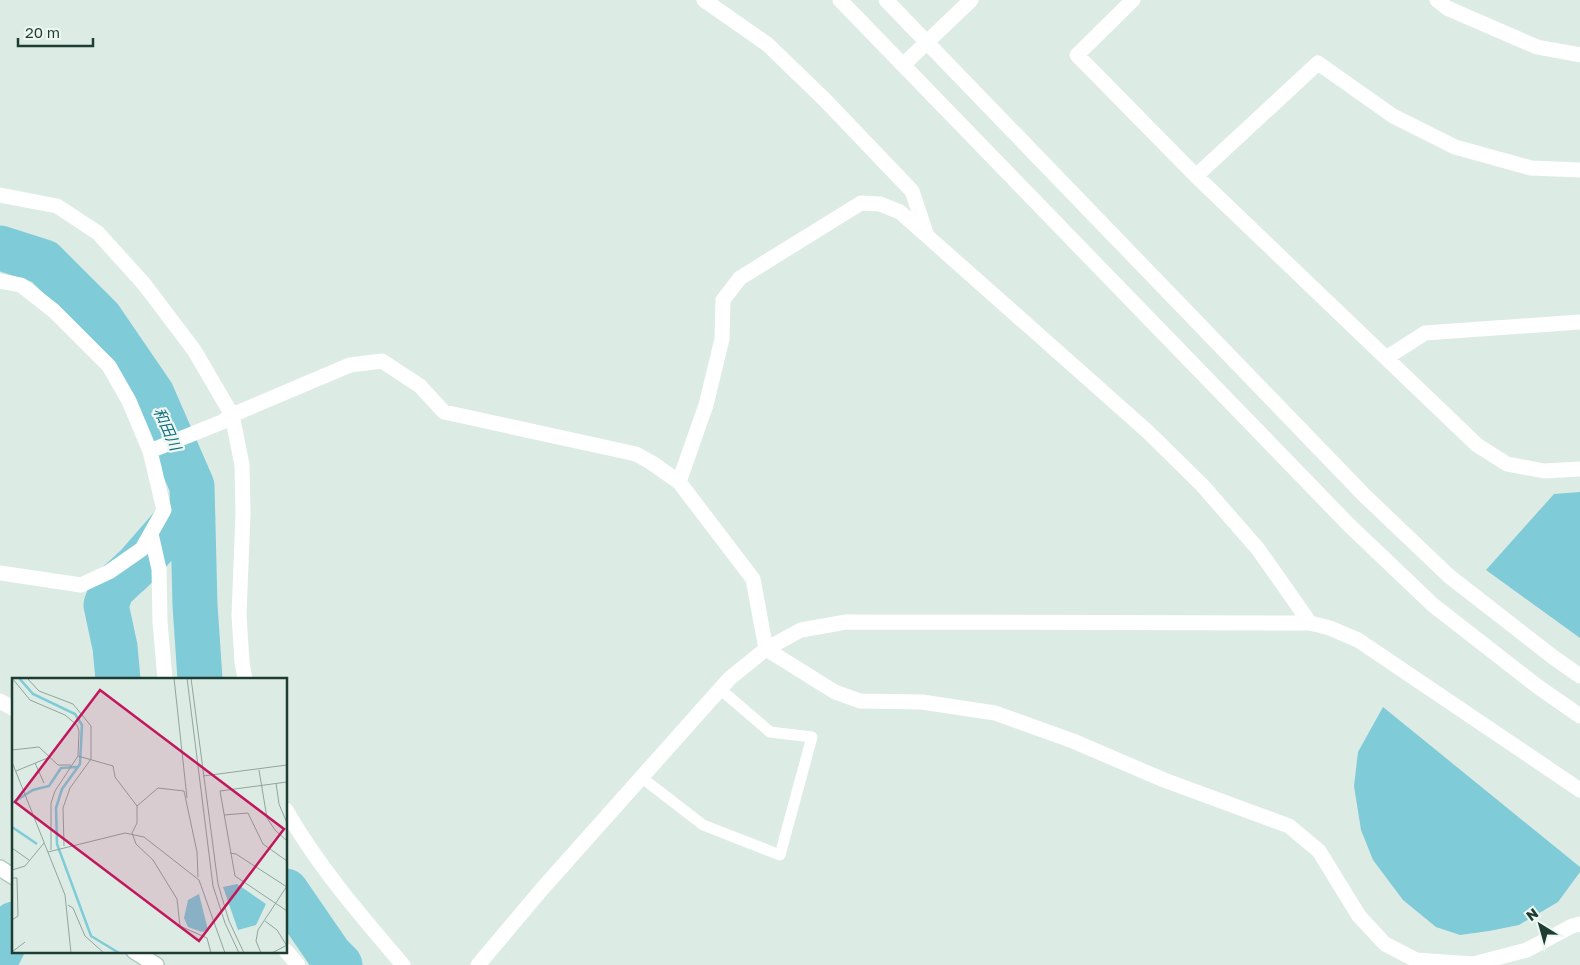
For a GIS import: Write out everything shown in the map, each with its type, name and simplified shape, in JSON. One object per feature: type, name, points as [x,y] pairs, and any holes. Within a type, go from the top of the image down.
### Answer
[{"type":"street","points":[[704,0],[767,44],[825,100],[912,191],[928,239]]},
{"type":"street","points":[[840,0],[1348,525],[1433,605],[1537,686],[1580,716]]},
{"type":"street","points":[[886,0],[1365,496],[1449,576],[1580,676]]},
{"type":"street","points":[[903,65],[971,0]]},
{"type":"street","points":[[1133,0],[1077,55],[1196,176],[1478,445],[1507,464],[1544,471],[1580,468]]},
{"type":"street","points":[[1437,0],[1447,8],[1537,47],[1580,55]]},
{"type":"street","points":[[1196,176],[1318,63],[1393,116],[1455,147],[1531,168],[1580,170]]},
{"type":"street","points":[[0,195],[57,206],[98,233],[144,284],[194,350],[227,418],[242,465],[243,514],[239,615],[245,678]]},
{"type":"street","points":[[679,482],[706,405],[722,339],[723,300],[740,278],[861,203],[880,204],[900,212],[928,239],[1146,431],[1202,485],[1258,548],[1310,623]]},
{"type":"street","points":[[0,281],[21,285],[28,290],[54,311],[108,366],[154,449],[164,510],[142,549],[109,572],[80,585],[1,576]]},
{"type":"street","points":[[1386,358],[1425,333],[1580,322]]},
{"type":"street","points":[[154,449],[350,365],[382,361],[420,386],[444,412],[636,454],[679,482],[753,579],[766,650],[834,692],[860,701],[922,702],[995,713],[1073,741],[1164,780],[1289,826],[1319,851],[1359,916],[1386,944],[1416,960],[1473,964],[1527,950],[1572,926],[1580,924]]},
{"type":"street","points":[[151,534],[159,569],[160,622],[165,678]]},
{"type":"street","points":[[478,965],[542,889],[730,678],[766,650],[801,630],[846,622],[1310,623],[1330,628],[1358,640],[1580,790]]},
{"type":"street","points":[[0,700],[12,707]]},
{"type":"street","points":[[288,814],[300,835],[364,919],[403,965]]},
{"type":"street","points":[[0,868],[12,876]]},
{"type":"street","points":[[136,952],[156,965]]},
{"type":"street","points":[[287,952],[298,965]]},
{"type":"lane","points":[[642,777],[703,824],[780,855],[812,737],[770,732],[720,689]]},
{"type":"water","points":[[1580,492],[1580,638],[1486,570],[1554,494]]},
{"type":"water","points":[[1383,707],[1580,867],[1580,872],[1558,902],[1519,925],[1460,935],[1436,927],[1403,900],[1373,860],[1361,830],[1354,786],[1358,752]]},
{"type":"waterway","name":"和田川","points":[[0,248],[44,262],[100,318],[152,394],[192,486],[195,605],[200,678]]},
{"type":"waterway","points":[[118,678],[115,647],[106,605],[112,589],[137,566],[171,527],[193,519]]},
{"type":"waterway","name":"和田川","points":[[288,894],[330,955],[340,965]]},
{"type":"waterway","points":[[0,952],[12,928]]}]
